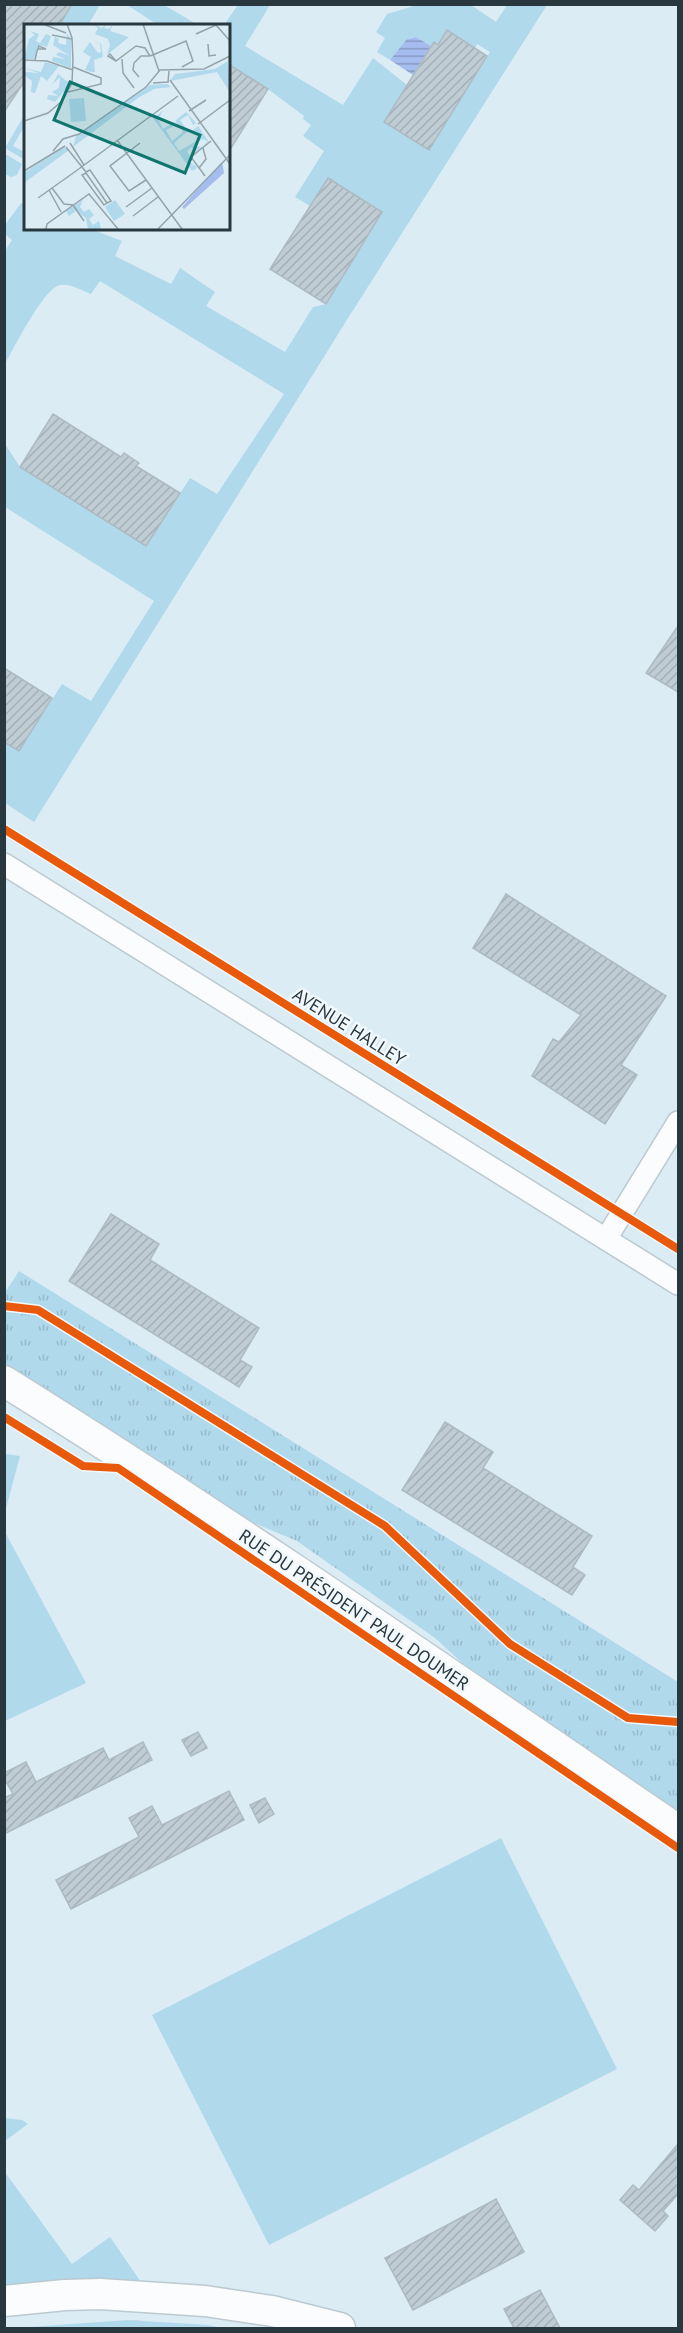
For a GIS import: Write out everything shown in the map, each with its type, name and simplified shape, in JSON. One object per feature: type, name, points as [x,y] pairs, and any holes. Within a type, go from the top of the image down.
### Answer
[{"type":"main road","name":"RUE DU PRÉSIDENT PAUL DOUMER","points":[[4,1381],[131,1461],[274,1556],[678,1830]]},
{"type":"main road","points":[[4,2301],[100,2294],[133,2298],[166,2298],[234,2305],[340,2328]]},
{"type":"main road","points":[[4,2321],[96,2312],[133,2298]]},
{"type":"street","points":[[4,864],[678,1284]]},
{"type":"street","points":[[606,1239],[678,1122]]},
{"type":"green space","points":[[72,5],[100,5],[89,24],[60,24]]},
{"type":"green space","points":[[127,5],[164,5],[196,24],[156,24]]},
{"type":"green space","points":[[238,5],[270,5],[245,46],[343,105],[373,58],[407,85],[384,122],[429,150],[490,52],[477,44],[475,48],[447,31],[438,45],[434,42],[431,46],[416,37],[409,38],[390,60],[377,52],[385,38],[376,32],[387,14],[417,5],[471,5],[496,22],[507,5],[547,5],[350,315],[34,822],[5,803],[5,742],[19,751],[62,684],[91,701],[154,601],[5,507],[5,444],[20,467],[146,546],[190,478],[217,494],[284,394],[100,281],[91,294],[68,285],[60,285],[53,289],[38,307],[5,364],[5,251],[12,240],[5,234],[5,225],[21,203],[24,204],[24,230],[93,230],[122,241],[115,256],[171,284],[180,268],[215,292],[206,306],[285,352],[313,307],[326,304],[382,212],[328,178],[310,206],[295,197],[324,151],[303,136],[311,125],[303,119],[304,116],[268,89],[230,65],[230,24],[225,24]]},
{"type":"green space","points":[[24,116],[24,127],[13,146],[24,152],[24,159],[5,148]]},
{"type":"green space","points":[[5,154],[22,164],[17,175],[11,177],[5,174]]},
{"type":"green space","points":[[19,1271],[678,1682],[678,1817],[481,1680],[435,1638],[297,1541],[235,1515],[5,1369],[4,1294]]},
{"type":"green space","points":[[6,1454],[20,1456],[5,1512],[4,1457]]},
{"type":"green space","points":[[5,1532],[86,1683],[4,1721]]},
{"type":"green space","points":[[501,1838],[617,2069],[269,2245],[152,2015]]},
{"type":"green space","points":[[4,2118],[22,2120],[28,2124],[5,2141]]},
{"type":"green space","points":[[4,2171],[72,2264],[110,2237],[141,2282],[5,2289]]},
{"type":"green space","points":[[128,2320],[208,2325],[222,2328],[29,2328],[29,2327]]},
{"type":"shaded area","points":[[416,37],[431,46],[413,75],[390,60],[407,39]]},
{"type":"building","points":[[4,4],[72,4],[60,24],[24,24],[24,82],[4,112]]},
{"type":"building","points":[[447,30],[487,56],[429,150],[384,122],[434,42],[438,45]]},
{"type":"building","points":[[230,65],[268,89],[230,150]]},
{"type":"building","points":[[328,178],[382,212],[326,304],[270,269]]},
{"type":"building","points":[[53,414],[121,457],[124,453],[139,463],[136,466],[180,493],[146,546],[20,467]]},
{"type":"building","points":[[678,626],[678,692],[646,673]]},
{"type":"building","points":[[4,668],[52,698],[19,751],[4,742]]},
{"type":"building","points":[[506,894],[666,996],[621,1065],[637,1075],[605,1124],[532,1076],[553,1039],[559,1042],[581,1015],[473,948]]},
{"type":"building","points":[[111,1214],[159,1244],[150,1260],[259,1328],[240,1360],[252,1367],[239,1387],[69,1281]]},
{"type":"building","points":[[445,1422],[493,1452],[483,1468],[592,1536],[573,1567],[585,1575],[572,1595],[402,1490]]},
{"type":"building","points":[[198,1732],[207,1748],[191,1756],[182,1740]]},
{"type":"building","points":[[143,1742],[152,1760],[4,1834],[4,1798],[13,1794],[4,1778],[4,1773],[26,1762],[36,1782],[103,1748],[109,1760]]},
{"type":"building","points":[[229,1791],[244,1820],[71,1909],[56,1880],[139,1837],[129,1818],[152,1806],[162,1825]]},
{"type":"building","points":[[265,1798],[274,1814],[259,1823],[250,1805]]},
{"type":"building","points":[[678,2144],[678,2194],[663,2211],[668,2216],[655,2231],[620,2200],[633,2185],[639,2190]]},
{"type":"building","points":[[496,2199],[524,2252],[413,2310],[385,2258]]},
{"type":"building","points":[[540,2290],[560,2328],[514,2328],[504,2309]]},
{"type":"cycle path","name":"AVENUE HALLEY","points":[[4,829],[678,1249]]},
{"type":"cycle path","points":[[4,1306],[38,1310],[385,1526],[510,1644],[628,1718],[678,1722]]},
{"type":"cycle path","points":[[4,1417],[83,1466],[118,1468],[678,1848]]}]
